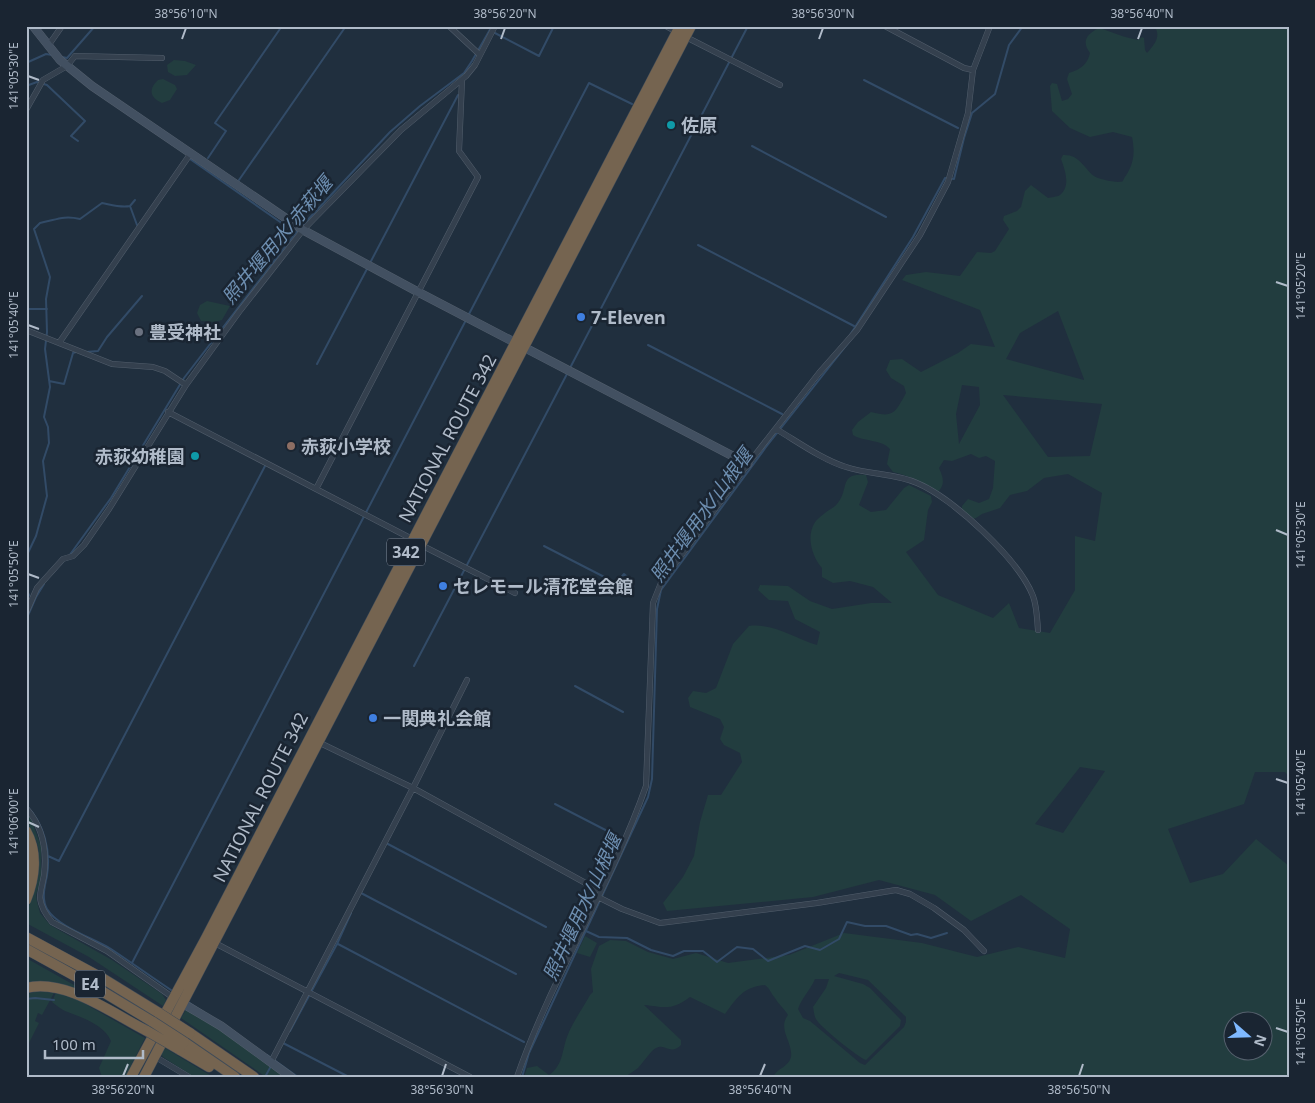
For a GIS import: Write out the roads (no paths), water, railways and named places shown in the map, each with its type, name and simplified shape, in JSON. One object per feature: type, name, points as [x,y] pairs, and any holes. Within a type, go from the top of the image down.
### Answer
[{"type":"highway","name":"NATIONAL ROUTE 342","points":[[131,1077],[145,1050],[178,1000],[210,940],[681,32],[690,26]]},
{"type":"highway","points":[[26,831],[33,850],[34,860],[32,882],[26,900]]},
{"type":"highway","points":[[26,854],[26,876]]},
{"type":"highway","name":"E4","points":[[27,933],[102,978],[156,1017],[185,1042],[235,1077]]},
{"type":"highway","name":"E4","points":[[26,949],[95,987],[156,1017]]},
{"type":"highway","points":[[26,988],[51,986],[68,991],[87,999],[147,1032],[185,1042],[224,1077]]},
{"type":"highway","name":"NATIONAL ROUTE 342","points":[[144,1077],[155,1056],[178,1000]]},
{"type":"highway","name":"E4","points":[[185,1042],[254,1077]]},
{"type":"street","points":[[33,26],[60,60],[92,86],[303,230],[748,464]]},
{"type":"street","points":[[48,46],[62,26]]},
{"type":"street","points":[[449,26],[480,54]]},
{"type":"street","points":[[26,613],[37,588],[63,559],[74,556],[84,545],[109,509],[186,384],[303,230],[401,130],[462,80],[475,65],[495,26]]},
{"type":"street","points":[[666,26],[681,32],[780,85]]},
{"type":"street","points":[[885,26],[964,68],[974,70]]},
{"type":"street","points":[[517,1077],[528,1044],[638,809],[646,786],[654,597],[661,583],[748,464],[819,373],[857,330],[920,235],[948,182],[968,113],[974,70],[990,26]]},
{"type":"street","points":[[26,110],[43,80],[67,66],[75,56],[162,58]]},
{"type":"street","points":[[316,489],[478,177],[459,151],[462,80]]},
{"type":"street","points":[[59,343],[190,153]]},
{"type":"street","points":[[26,330],[112,364],[153,367],[165,371],[186,384]]},
{"type":"street","points":[[168,412],[515,593]]},
{"type":"street","points":[[776,430],[845,467],[905,478],[919,484],[954,506],[978,526],[1010,561],[1026,582],[1035,604],[1038,630]]},
{"type":"street","points":[[271,1062],[467,680]]},
{"type":"street","points":[[313,740],[413,788],[622,909],[660,922],[817,903],[896,890],[910,894],[934,908],[964,930],[984,951]]},
{"type":"street","points":[[26,808],[35,819],[44,844],[44,871],[40,897],[46,915],[52,922],[107,951],[178,1000],[221,1026],[291,1077]]},
{"type":"street","points":[[210,940],[470,1077]]},
{"type":"street","points":[[145,1050],[189,1077]]},
{"type":"waterway","points":[[62,57],[67,58],[95,26]]},
{"type":"waterway","points":[[208,158],[226,131],[215,123],[282,26]]},
{"type":"waterway","points":[[239,180],[346,26]]},
{"type":"waterway","name":"照井堰用水/赤萩堰","points":[[302,226],[390,132],[420,106],[464,73],[492,26]]},
{"type":"waterway","points":[[493,32],[539,56],[554,26]]},
{"type":"waterway","points":[[570,368],[748,26]]},
{"type":"waterway","name":"照井堰用水/山根堰","points":[[850,335],[913,237],[945,178],[954,179],[972,113],[995,94],[1009,45],[1023,26]]},
{"type":"waterway","points":[[26,63],[46,54],[52,55]]},
{"type":"waterway","points":[[864,80],[958,128]]},
{"type":"waterway","points":[[26,86],[37,82],[47,85],[85,121],[71,136],[78,141]]},
{"type":"waterway","points":[[468,316],[589,83],[632,104]]},
{"type":"waterway","points":[[370,263],[458,95]]},
{"type":"waterway","points":[[752,146],[886,217]]},
{"type":"waterway","points":[[190,159],[296,233]]},
{"type":"waterway","points":[[26,557],[36,536],[47,496],[43,461],[49,443],[48,427],[44,417],[50,387],[45,349],[47,332],[46,299],[50,277],[34,229],[40,223],[60,218],[80,219],[102,203],[127,207],[135,200]]},
{"type":"waterway","points":[[130,206],[137,225]]},
{"type":"waterway","name":"照井堰用水/赤萩堰","points":[[69,556],[111,498],[184,378],[299,229]]},
{"type":"waterway","points":[[698,245],[854,326]]},
{"type":"waterway","points":[[317,364],[368,267]]},
{"type":"waterway","points":[[86,352],[98,351],[107,337],[142,296]]},
{"type":"waterway","points":[[26,309],[47,309]]},
{"type":"waterway","points":[[132,963],[466,320]]},
{"type":"waterway","name":"照井堰用水/山根堰","points":[[522,1077],[529,1053],[648,797],[652,779],[657,609],[661,590],[766,447],[849,342]]},
{"type":"waterway","points":[[648,345],[782,414]]},
{"type":"waterway","points":[[49,381],[64,384],[73,353],[76,352]]},
{"type":"waterway","points":[[414,666],[568,372]]},
{"type":"waterway","points":[[48,856],[59,861],[265,466]]},
{"type":"waterway","points":[[544,546],[616,583],[624,574],[631,580]]},
{"type":"waterway","name":"照井堰用水/赤萩堰","points":[[26,620],[44,584]]},
{"type":"waterway","points":[[26,589],[29,595],[26,602]]},
{"type":"waterway","points":[[575,686],[623,712]]},
{"type":"waterway","points":[[555,804],[619,837]]},
{"type":"waterway","points":[[26,805],[42,829],[47,847],[48,866],[44,896],[47,909],[67,927],[111,949],[174,992]]},
{"type":"waterway","points":[[386,843],[546,927]]},
{"type":"waterway","points":[[361,893],[516,974]]},
{"type":"waterway","points":[[290,1031],[337,944],[351,913]]},
{"type":"waterway","points":[[586,931],[599,937],[627,938],[651,950],[673,956],[684,951],[703,951],[717,962],[737,947],[753,949],[768,961],[805,946],[820,950],[839,939],[847,922],[865,926],[886,926],[911,935],[917,934],[931,938],[947,933]]},
{"type":"waterway","points":[[338,944],[524,1042]]},
{"type":"waterway","points":[[26,999],[54,1000]]},
{"type":"waterway","points":[[188,1002],[205,1013]]},
{"type":"waterway","points":[[283,1043],[349,1077]]},
{"type":"waterway","points":[[267,1055],[298,1077]]},
{"type":"waterway","points":[[265,1077],[271,1066]]},
{"type":"place","name":"佐原","points":[[671,125]]},
{"type":"place","name":"7-Eleven","points":[[581,317]]},
{"type":"place","name":"豊受神社","points":[[139,332]]},
{"type":"place","name":"赤荻小学校","points":[[291,446]]},
{"type":"place","name":"赤荻幼稚園","points":[[195,456]]},
{"type":"place","name":"セレモール清花堂会館","points":[[443,586]]},
{"type":"place","name":"一関典礼会館","points":[[373,718]]}]
